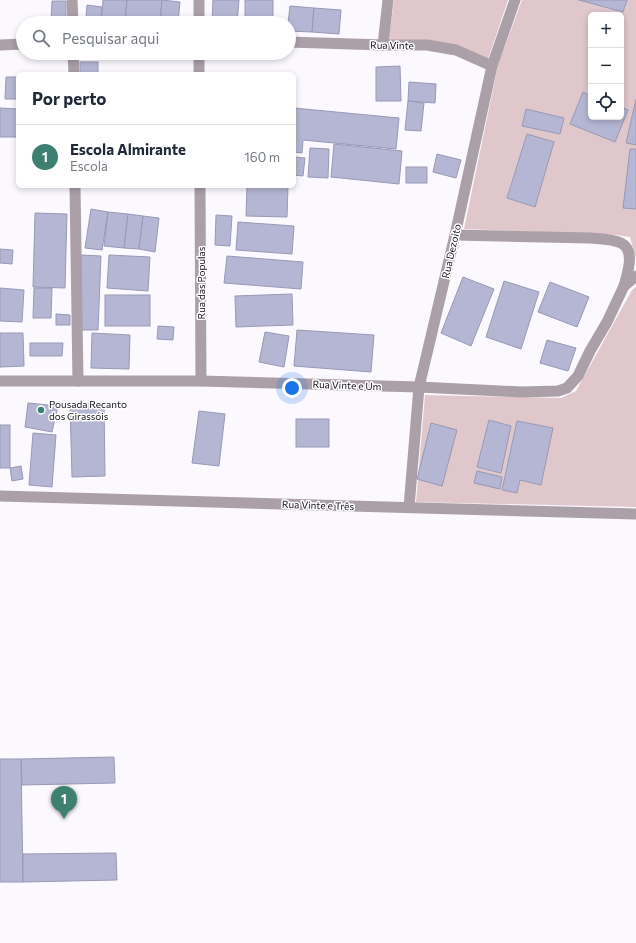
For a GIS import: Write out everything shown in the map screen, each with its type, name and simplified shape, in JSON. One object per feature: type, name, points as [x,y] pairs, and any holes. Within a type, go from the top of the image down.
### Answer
[{"type":"street","points":[[72,0],[73,16]]},
{"type":"street","points":[[198,0],[199,16]]},
{"type":"street","points":[[383,45],[388,0]]},
{"type":"street","name":"Rua Dezoito","points":[[409,507],[419,387],[455,235],[492,66],[515,0]]},
{"type":"street","name":"Rua Vinte","points":[[296,42],[427,45],[456,50],[492,66]]},
{"type":"street","points":[[0,45],[16,44]]},
{"type":"street","points":[[73,60],[74,72]]},
{"type":"street","points":[[199,60],[199,72]]},
{"type":"street","points":[[75,188],[78,381]]},
{"type":"street","name":"Rua das Populas","points":[[200,188],[201,381]]},
{"type":"street","points":[[455,235],[590,238],[622,243],[628,252],[630,261],[624,286]]},
{"type":"street","points":[[624,286],[636,276]]},
{"type":"street","name":"Rua Vinte e Um","points":[[0,382],[201,381],[419,387],[522,392],[558,391],[567,388],[578,376],[590,351],[607,322],[624,286]]},
{"type":"street","name":"Rua Vinte e Três","points":[[0,496],[636,514]]},
{"type":"shaded area","points":[[394,0],[508,0],[488,59],[389,40]]},
{"type":"shaded area","points":[[522,0],[636,0],[636,259],[630,237],[616,235],[464,229],[498,65]]},
{"type":"shaded area","points":[[636,287],[636,507],[416,502],[425,395],[561,398],[576,391],[632,290]]},
{"type":"building","points":[[103,0],[127,0],[126,16],[102,16]]},
{"type":"building","points":[[127,0],[162,0],[161,16],[126,16]]},
{"type":"building","points":[[162,0],[180,2],[179,16],[161,16]]},
{"type":"building","points":[[213,0],[239,0],[238,16],[212,16]]},
{"type":"building","points":[[245,0],[273,0],[273,16],[245,16]]},
{"type":"building","points":[[579,0],[627,0],[623,12]]},
{"type":"building","points":[[52,1],[66,1],[66,16],[51,16]]},
{"type":"building","points":[[87,5],[102,7],[101,16],[86,16]]},
{"type":"building","points":[[290,6],[314,8],[312,32],[296,31],[296,16],[289,16]]},
{"type":"building","points":[[314,8],[341,10],[339,34],[312,32]]},
{"type":"building","points":[[80,62],[98,62],[98,72],[80,72]]},
{"type":"building","points":[[400,66],[401,101],[376,101],[376,67]]},
{"type":"building","points":[[6,77],[16,77],[16,99],[5,99]]},
{"type":"building","points":[[409,82],[436,84],[435,103],[408,101]]},
{"type":"building","points":[[583,92],[588,94],[588,120],[624,120],[615,142],[570,124]]},
{"type":"building","points":[[636,99],[636,145],[626,143]]},
{"type":"building","points":[[408,101],[424,103],[421,131],[405,130]]},
{"type":"building","points":[[0,108],[16,109],[16,137],[0,137]]},
{"type":"building","points":[[296,108],[399,118],[396,149],[303,140],[302,153],[296,152]]},
{"type":"building","points":[[624,108],[628,110],[624,120]]},
{"type":"building","points":[[526,109],[564,118],[560,134],[522,126]]},
{"type":"building","points":[[527,134],[554,142],[535,207],[507,198]]},
{"type":"building","points":[[334,144],[402,151],[399,184],[331,177]]},
{"type":"building","points":[[310,148],[329,149],[328,178],[308,177]]},
{"type":"building","points":[[630,149],[636,149],[636,209],[623,208]]},
{"type":"building","points":[[437,154],[461,160],[456,178],[433,172]]},
{"type":"building","points":[[296,157],[305,158],[303,176],[296,175]]},
{"type":"building","points":[[406,167],[427,167],[427,183],[406,183]]},
{"type":"building","points":[[247,188],[288,188],[287,217],[246,216]]},
{"type":"building","points":[[91,209],[108,212],[102,250],[85,248]]},
{"type":"building","points":[[108,212],[128,214],[124,248],[104,246]]},
{"type":"building","points":[[35,213],[67,214],[65,288],[33,287]]},
{"type":"building","points":[[128,214],[143,216],[139,249],[124,248]]},
{"type":"building","points":[[216,215],[232,216],[230,246],[215,245]]},
{"type":"building","points":[[143,216],[159,218],[155,252],[139,249]]},
{"type":"building","points":[[238,222],[294,226],[292,254],[236,250]]},
{"type":"building","points":[[0,249],[13,250],[12,264],[0,263]]},
{"type":"building","points":[[81,255],[101,256],[98,330],[81,330]]},
{"type":"building","points":[[109,255],[150,257],[148,291],[107,288]]},
{"type":"building","points":[[227,256],[303,262],[301,289],[224,283]]},
{"type":"building","points":[[463,277],[494,289],[471,346],[441,333]]},
{"type":"building","points":[[504,281],[539,292],[521,349],[486,337]]},
{"type":"building","points":[[550,282],[589,297],[577,327],[538,312]]},
{"type":"building","points":[[0,288],[24,290],[22,322],[0,321]]},
{"type":"building","points":[[34,288],[52,288],[51,318],[33,318]]},
{"type":"building","points":[[292,294],[293,325],[236,327],[235,296]]},
{"type":"building","points":[[105,295],[150,295],[150,326],[105,326]]},
{"type":"building","points":[[56,314],[70,315],[70,325],[56,325]]},
{"type":"building","points":[[158,326],[174,327],[173,340],[157,339]]},
{"type":"building","points":[[297,330],[374,335],[371,372],[294,366]]},
{"type":"building","points":[[265,332],[289,336],[284,367],[259,362]]},
{"type":"building","points":[[0,333],[23,333],[24,366],[0,367]]},
{"type":"building","points":[[92,333],[130,335],[129,369],[91,368]]},
{"type":"building","points":[[547,340],[576,348],[568,371],[540,363]]},
{"type":"building","points":[[30,343],[63,343],[62,356],[30,356]]},
{"type":"building","points":[[28,403],[58,406],[52,432],[25,427]]},
{"type":"building","points":[[104,403],[105,476],[72,477],[70,404]]},
{"type":"building","points":[[199,411],[225,414],[219,466],[192,463]]},
{"type":"building","points":[[296,419],[329,419],[329,447],[296,447]]},
{"type":"building","points":[[489,420],[511,426],[501,473],[477,467]]},
{"type":"building","points":[[517,421],[553,428],[541,485],[520,480],[517,493],[502,490]]},
{"type":"building","points":[[431,423],[457,430],[442,486],[417,479]]},
{"type":"building","points":[[0,425],[10,425],[10,468],[0,468]]},
{"type":"building","points":[[33,433],[56,435],[52,487],[29,485]]},
{"type":"building","points":[[21,466],[23,479],[12,481],[10,468]]},
{"type":"building","points":[[477,471],[502,477],[500,489],[474,483]]},
{"type":"building","points":[[114,757],[115,783],[22,785],[21,759]]},
{"type":"building","points":[[0,759],[21,759],[23,882],[0,882]]},
{"type":"building","points":[[116,853],[117,880],[23,882],[23,854]]},
{"type":"place","name":"Pousada Recanto dos Girassóis","points":[[41,410]]},
{"type":"place","name":"Escola Almirante","points":[[64,819]]}]
